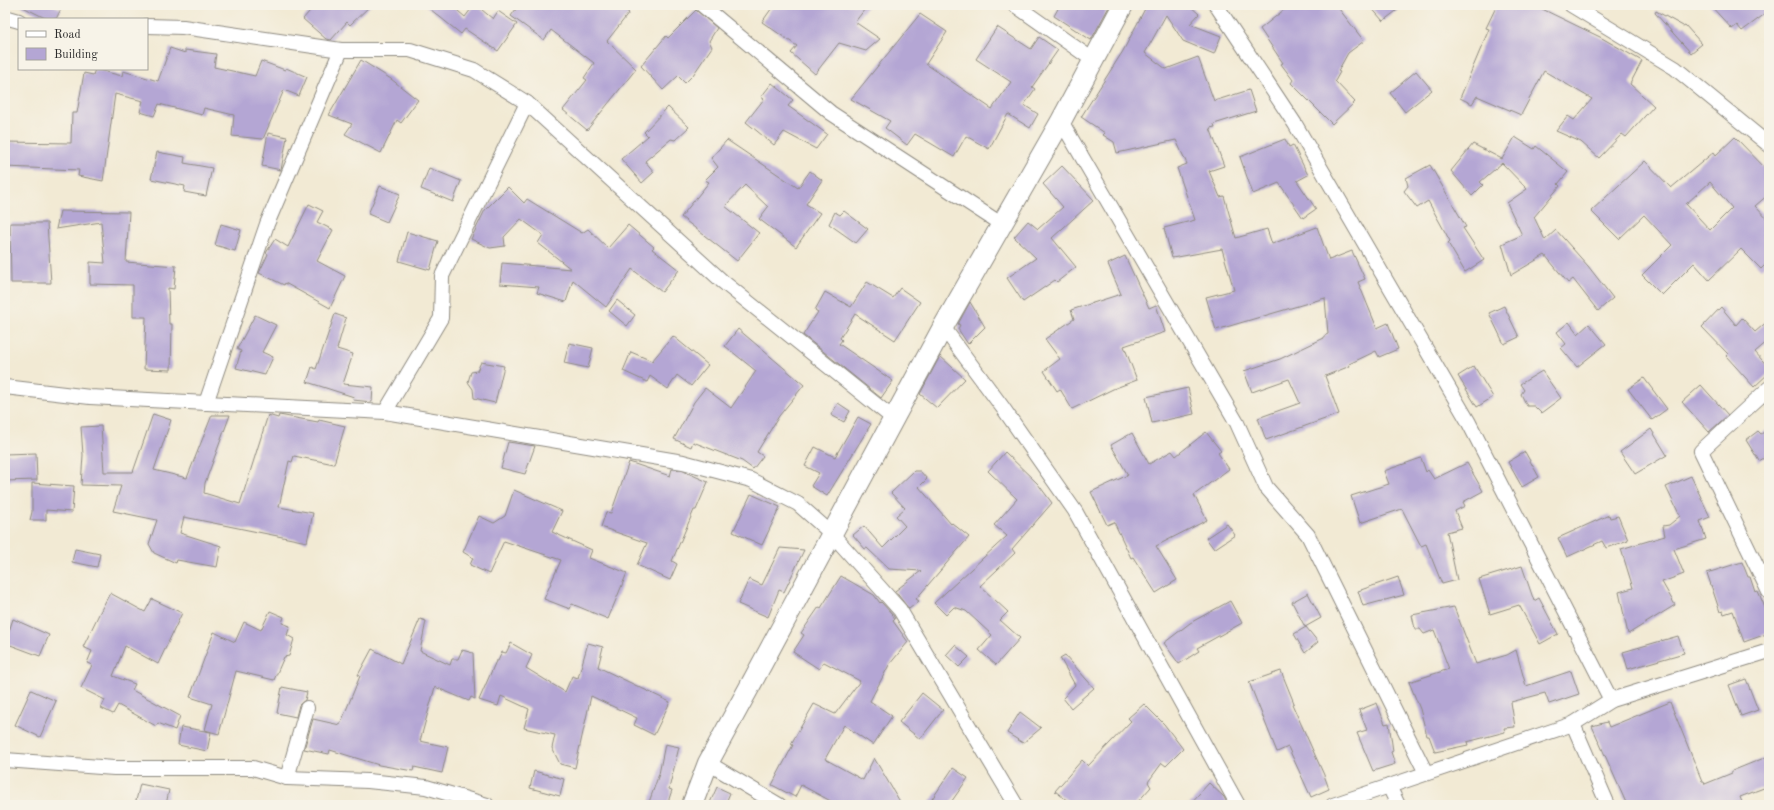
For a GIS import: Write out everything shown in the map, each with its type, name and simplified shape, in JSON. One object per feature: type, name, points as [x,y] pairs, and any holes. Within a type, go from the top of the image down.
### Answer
[{"type":"street","points":[[702,5],[831,113],[1001,224]]},
{"type":"street","points":[[1015,5],[1093,60]]},
{"type":"street","points":[[692,805],[708,763],[943,327],[1061,120],[1123,5]]},
{"type":"street","points":[[1216,5],[1295,124],[1468,421],[1611,700]]},
{"type":"street","points":[[1571,5],[1675,68],[1769,144]]},
{"type":"street","points":[[5,17],[18,21]]},
{"type":"street","points":[[148,26],[183,27],[341,50],[410,50],[474,70],[527,103],[722,281],[894,419]]},
{"type":"street","points":[[206,403],[267,224],[341,50]]},
{"type":"street","points":[[385,412],[441,318],[442,276],[527,103]]},
{"type":"street","points":[[1061,120],[1237,423],[1266,487],[1308,535],[1426,773]]},
{"type":"street","points":[[943,327],[1003,408],[1075,511],[1238,805]]},
{"type":"street","points":[[5,387],[90,397],[385,412],[683,462],[751,480],[798,504],[832,534],[900,610],[1016,805]]},
{"type":"street","points":[[1769,388],[1700,451],[1769,592]]},
{"type":"street","points":[[1333,805],[1573,724],[1611,700],[1769,651]]},
{"type":"street","points":[[287,778],[307,708]]},
{"type":"street","points":[[1573,724],[1608,805]]},
{"type":"street","points":[[5,760],[114,768],[253,768],[287,778],[368,782],[426,787],[487,805]]},
{"type":"street","points":[[708,763],[779,805]]},
{"type":"street","points":[[1389,786],[1398,805]]},
{"type":"building","points":[[19,5],[53,5],[61,9],[56,18],[45,18]]},
{"type":"building","points":[[315,5],[371,5],[350,25],[347,22],[331,40],[326,39],[303,19]]},
{"type":"building","points":[[425,5],[451,5],[465,17],[474,5],[476,5],[493,19],[498,11],[517,24],[498,51],[465,29],[461,34]]},
{"type":"building","points":[[519,5],[619,5],[629,13],[607,41],[636,69],[587,130],[563,110],[587,80],[584,78],[594,63],[551,30],[544,40],[511,16]]},
{"type":"building","points":[[774,5],[868,5],[855,22],[880,39],[866,51],[839,43],[815,74],[791,53],[797,46],[762,22]]},
{"type":"building","points":[[1060,5],[1110,5],[1091,40],[1054,16]]},
{"type":"building","points":[[1147,5],[1189,5],[1199,14],[1190,24],[1221,36],[1214,54],[1183,41],[1166,15],[1145,53],[1166,69],[1198,57],[1214,101],[1249,90],[1256,111],[1214,124],[1215,127],[1210,128],[1224,166],[1209,171],[1220,197],[1224,196],[1236,238],[1267,229],[1272,244],[1317,227],[1329,260],[1352,251],[1365,279],[1358,282],[1377,328],[1388,323],[1398,349],[1379,357],[1376,351],[1349,364],[1350,366],[1325,376],[1339,414],[1266,440],[1258,418],[1300,403],[1289,379],[1252,392],[1244,371],[1280,359],[1324,338],[1324,336],[1328,334],[1325,298],[1216,330],[1206,297],[1234,290],[1222,249],[1172,258],[1164,228],[1195,220],[1177,168],[1187,164],[1176,140],[1117,153],[1114,142],[1103,135],[1105,133],[1081,117],[1123,51]]},
{"type":"building","points":[[1290,5],[1336,5],[1364,41],[1348,53],[1338,71],[1340,72],[1335,81],[1355,102],[1332,124],[1291,83],[1293,80],[1281,64],[1283,63],[1260,29]]},
{"type":"building","points":[[1369,5],[1404,5],[1383,21]]},
{"type":"building","points":[[1497,5],[1534,5],[1600,37],[1642,61],[1630,84],[1654,106],[1626,137],[1622,134],[1599,158],[1581,142],[1556,131],[1568,116],[1574,120],[1592,99],[1544,71],[1521,115],[1477,96],[1472,104],[1460,98],[1489,29],[1486,28]]},
{"type":"building","points":[[1710,5],[1769,5],[1769,11],[1742,31],[1737,25],[1732,29]]},
{"type":"building","points":[[696,10],[717,28],[709,41],[712,47],[693,75],[685,83],[678,76],[663,90],[641,66],[666,36],[668,38]]},
{"type":"building","points":[[1656,11],[1683,26],[1685,25],[1702,44],[1691,53],[1655,13]]},
{"type":"building","points":[[920,14],[947,32],[926,64],[992,109],[1011,82],[976,59],[997,27],[1031,49],[1039,37],[1058,50],[1032,87],[1035,89],[1024,105],[1038,114],[1030,128],[1008,114],[989,149],[966,136],[954,157],[915,134],[907,145],[885,128],[890,121],[851,99]]},
{"type":"building","points":[[170,48],[185,53],[185,50],[216,54],[214,67],[255,76],[261,61],[285,70],[286,68],[307,77],[299,96],[284,90],[263,139],[232,136],[234,115],[204,108],[202,115],[159,104],[154,116],[140,112],[143,101],[115,94],[103,181],[78,176],[79,170],[5,167],[5,142],[71,143],[72,113],[77,113],[84,73],[93,75],[95,70],[99,70],[122,76],[123,71],[158,81]]},
{"type":"building","points":[[361,60],[391,79],[418,100],[401,123],[397,120],[381,153],[345,134],[352,124],[329,115]]},
{"type":"building","points":[[1416,71],[1432,90],[1405,112],[1390,93]]},
{"type":"building","points":[[772,83],[793,100],[788,106],[827,134],[816,149],[784,132],[774,145],[746,122],[764,99],[761,97]]},
{"type":"building","points":[[668,107],[689,127],[675,140],[671,139],[645,161],[654,172],[642,183],[621,159],[648,136],[644,132]]},
{"type":"building","points":[[268,133],[287,137],[281,170],[262,166]]},
{"type":"building","points":[[1515,137],[1534,149],[1536,146],[1568,172],[1558,184],[1560,186],[1534,217],[1545,240],[1556,230],[1588,266],[1613,298],[1598,311],[1573,279],[1568,283],[1545,255],[1511,275],[1502,244],[1522,235],[1507,203],[1527,189],[1502,163],[1480,182],[1483,185],[1472,196],[1451,171],[1473,144],[1502,159]]},
{"type":"building","points":[[1735,137],[1769,172],[1769,194],[1755,206],[1769,221],[1769,261],[1761,269],[1741,249],[1709,280],[1694,263],[1662,295],[1642,275],[1672,245],[1644,215],[1619,239],[1591,211],[1645,161],[1671,188],[1714,152],[1716,155]],"holes":[[[1710,182],[1732,208],[1710,230],[1686,204]]]},
{"type":"building","points":[[1285,139],[1289,147],[1293,145],[1308,175],[1297,181],[1316,209],[1303,218],[1279,183],[1253,194],[1240,157]]},
{"type":"building","points":[[727,140],[798,188],[810,171],[822,180],[806,204],[820,213],[796,247],[759,219],[768,207],[745,185],[725,206],[759,233],[737,261],[681,217],[709,182],[705,180],[718,167],[711,158]]},
{"type":"building","points":[[157,152],[185,157],[184,163],[212,168],[206,196],[184,192],[185,186],[151,179]]},
{"type":"building","points":[[1430,165],[1466,227],[1463,228],[1484,260],[1465,272],[1448,243],[1450,241],[1428,201],[1417,208],[1404,191],[1408,186],[1406,178]]},
{"type":"building","points":[[1062,166],[1094,200],[1052,238],[1076,267],[1057,282],[1055,280],[1023,302],[1007,278],[1036,258],[1014,237],[1028,221],[1038,229],[1063,207],[1043,184]]},
{"type":"building","points":[[429,168],[461,181],[453,202],[421,189]]},
{"type":"building","points":[[380,186],[400,194],[387,222],[368,214]]},
{"type":"building","points":[[508,187],[524,203],[527,199],[582,233],[588,229],[608,248],[628,225],[654,247],[652,249],[679,270],[662,292],[632,269],[606,307],[573,280],[566,302],[537,293],[539,287],[500,284],[502,263],[571,269],[538,243],[543,235],[521,219],[504,237],[505,246],[490,248],[471,239],[485,210]]},
{"type":"building","points":[[309,204],[323,211],[317,222],[333,230],[317,261],[345,276],[330,308],[285,283],[284,285],[259,273],[268,254],[266,253],[275,239],[288,247]]},
{"type":"building","points":[[60,211],[129,212],[126,262],[176,266],[174,289],[168,288],[169,324],[172,324],[171,370],[144,369],[146,317],[133,317],[133,285],[90,284],[90,262],[105,263],[101,222],[56,229]]},
{"type":"building","points":[[844,211],[868,229],[856,243],[829,224],[835,212],[840,215]]},
{"type":"building","points":[[10,223],[47,223],[51,283],[11,283]]},
{"type":"building","points":[[221,224],[241,230],[235,251],[215,245]]},
{"type":"building","points":[[407,232],[438,241],[430,270],[399,261]]},
{"type":"building","points":[[1125,256],[1149,308],[1156,305],[1165,332],[1124,346],[1137,380],[1113,389],[1072,409],[1060,389],[1057,391],[1044,371],[1060,359],[1045,339],[1074,319],[1071,310],[1121,294],[1108,264]]},
{"type":"building","points":[[867,282],[893,298],[900,288],[920,302],[895,340],[855,314],[840,338],[842,340],[839,344],[893,381],[881,398],[803,335],[818,312],[815,310],[825,292],[851,307]]},
{"type":"building","points":[[617,300],[635,315],[627,326],[609,311]]},
{"type":"building","points":[[970,302],[985,327],[968,344],[958,329],[960,325],[958,324]]},
{"type":"building","points":[[1504,306],[1519,337],[1504,344],[1489,313]]},
{"type":"building","points":[[1721,307],[1736,325],[1742,318],[1755,332],[1769,320],[1769,340],[1755,352],[1769,368],[1769,373],[1754,387],[1726,356],[1728,354],[1702,327]]},
{"type":"building","points":[[335,314],[346,318],[337,349],[353,354],[343,384],[373,387],[372,402],[353,400],[354,397],[307,382],[312,367],[316,369]]},
{"type":"building","points":[[255,315],[276,325],[262,352],[273,357],[265,375],[236,368],[241,351],[237,349]]},
{"type":"building","points":[[1569,322],[1578,334],[1589,324],[1606,344],[1577,367],[1561,348],[1566,344],[1557,332]]},
{"type":"building","points":[[738,329],[804,385],[779,416],[757,452],[763,456],[753,469],[742,461],[693,442],[691,447],[674,439],[694,402],[705,388],[731,408],[756,371],[725,346]]},
{"type":"building","points":[[673,336],[708,365],[691,386],[677,375],[668,389],[650,376],[647,382],[623,371],[631,352],[652,361]]},
{"type":"building","points":[[569,343],[593,348],[588,368],[564,363]]},
{"type":"building","points":[[940,356],[965,379],[937,408],[920,394]]},
{"type":"building","points":[[481,362],[504,366],[495,403],[474,398],[473,389],[468,382],[471,372],[477,371]]},
{"type":"building","points":[[1474,366],[1493,397],[1477,407],[1458,376]]},
{"type":"building","points":[[1542,371],[1561,398],[1541,413],[1534,406],[1527,406],[1521,394],[1524,390],[1520,384]]},
{"type":"building","points":[[1644,378],[1667,409],[1652,420],[1628,389]]},
{"type":"building","points":[[1701,385],[1728,415],[1709,432],[1682,402]]},
{"type":"building","points":[[1188,388],[1194,414],[1152,423],[1146,397]]},
{"type":"building","points":[[838,403],[850,411],[844,422],[831,415]]},
{"type":"building","points":[[153,414],[171,420],[154,470],[187,478],[212,415],[230,415],[205,483],[204,493],[240,504],[268,415],[278,418],[279,415],[318,422],[319,420],[345,426],[334,464],[294,456],[292,462],[289,461],[279,507],[313,513],[307,542],[184,517],[180,533],[221,546],[217,567],[177,560],[176,563],[154,553],[149,544],[157,520],[113,511],[121,486],[81,485],[83,455],[81,427],[101,426],[104,472],[133,472]]},
{"type":"building","points":[[858,417],[871,424],[827,496],[811,486],[819,473],[805,466],[815,447],[835,457]]},
{"type":"building","points":[[1651,429],[1667,455],[1635,474],[1620,452]]},
{"type":"building","points":[[1769,429],[1769,455],[1759,461],[1746,440],[1758,431],[1761,434]]},
{"type":"building","points":[[1206,432],[1221,451],[1218,453],[1229,469],[1194,495],[1207,520],[1156,546],[1177,580],[1156,593],[1133,557],[1131,558],[1114,522],[1107,525],[1091,492],[1128,475],[1111,445],[1132,433],[1149,464],[1172,451],[1176,456]]},
{"type":"building","points":[[508,442],[535,446],[525,474],[501,468]]},
{"type":"building","points":[[1005,452],[1038,484],[1052,503],[1012,549],[1015,553],[980,586],[1008,612],[1000,620],[1020,638],[996,665],[979,650],[992,635],[966,611],[954,607],[946,615],[934,603],[1007,536],[994,525],[1017,499],[988,471]]},
{"type":"building","points":[[1525,452],[1539,477],[1522,487],[1508,462]]},
{"type":"building","points":[[36,453],[37,480],[5,481],[5,454]]},
{"type":"building","points":[[1421,458],[1426,472],[1428,470],[1434,479],[1467,463],[1483,491],[1463,502],[1465,506],[1455,511],[1462,528],[1447,532],[1457,580],[1442,584],[1426,544],[1421,546],[1402,509],[1360,523],[1351,496],[1389,484],[1384,471]]},
{"type":"building","points":[[629,462],[670,476],[672,469],[681,470],[708,482],[672,561],[677,564],[670,580],[637,565],[647,543],[601,527],[606,512],[611,513]]},
{"type":"building","points":[[914,471],[920,471],[927,479],[919,487],[951,524],[952,523],[969,537],[916,599],[919,601],[909,609],[895,591],[921,571],[889,569],[867,548],[865,549],[853,535],[864,526],[883,548],[905,526],[896,516],[905,508],[891,493]]},
{"type":"building","points":[[1691,476],[1710,517],[1700,521],[1706,539],[1674,549],[1684,574],[1662,582],[1675,605],[1628,634],[1619,592],[1633,588],[1621,549],[1665,536],[1663,526],[1669,525],[1680,516],[1666,487]]},
{"type":"building","points":[[32,483],[74,486],[72,512],[46,510],[46,520],[30,520],[32,512]]},
{"type":"building","points":[[514,490],[562,511],[552,532],[592,550],[589,558],[627,573],[608,619],[572,604],[570,609],[544,599],[561,560],[504,541],[489,574],[470,565],[473,558],[463,552],[479,516],[494,523],[505,516]]},
{"type":"building","points":[[751,494],[780,507],[762,545],[733,532]]},
{"type":"building","points":[[1609,515],[1610,518],[1618,516],[1628,540],[1606,548],[1602,541],[1567,557],[1558,538]]},
{"type":"building","points":[[1227,524],[1235,535],[1214,549],[1206,538]]},
{"type":"building","points":[[780,548],[804,550],[784,592],[779,590],[768,617],[738,604],[749,579],[762,585]]},
{"type":"building","points":[[75,549],[100,554],[97,567],[72,562]]},
{"type":"building","points":[[1742,562],[1748,577],[1750,577],[1755,592],[1758,591],[1769,617],[1769,633],[1744,642],[1733,611],[1724,614],[1723,611],[1720,612],[1707,573]]},
{"type":"building","points":[[1522,566],[1534,601],[1539,598],[1558,634],[1540,644],[1519,605],[1490,614],[1479,579]]},
{"type":"building","points":[[841,576],[874,595],[893,615],[895,619],[893,621],[908,642],[889,665],[870,701],[892,716],[873,745],[844,725],[825,759],[863,780],[874,758],[902,805],[838,805],[801,785],[795,797],[772,785],[793,745],[791,744],[814,704],[835,714],[860,681],[824,662],[819,669],[793,652],[804,635],[801,633],[819,607],[821,608]]},
{"type":"building","points":[[1398,577],[1404,595],[1363,606],[1358,591]]},
{"type":"building","points":[[110,593],[145,612],[152,599],[182,613],[158,664],[125,646],[113,676],[135,684],[132,690],[180,716],[175,730],[158,723],[156,726],[118,705],[113,714],[101,708],[105,700],[81,688],[92,665],[87,663],[92,651],[83,647]]},
{"type":"building","points":[[1308,593],[1321,618],[1305,627],[1292,602]]},
{"type":"building","points":[[1230,601],[1242,623],[1197,648],[1199,651],[1179,664],[1164,643],[1190,623]]},
{"type":"building","points":[[1454,607],[1476,664],[1507,655],[1516,650],[1526,686],[1571,671],[1579,694],[1549,704],[1545,693],[1511,702],[1515,727],[1504,728],[1505,732],[1467,742],[1468,745],[1435,752],[1429,736],[1427,736],[1420,709],[1409,682],[1449,669],[1434,630],[1424,634],[1420,629],[1415,629],[1412,615]]},
{"type":"building","points":[[270,611],[284,617],[282,623],[290,626],[287,635],[294,639],[289,656],[284,657],[274,680],[236,671],[219,734],[205,730],[212,704],[190,697],[214,632],[235,642],[244,622],[261,630]]},
{"type":"building","points":[[13,619],[49,635],[40,656],[5,643]]},
{"type":"building","points":[[420,619],[426,621],[420,651],[450,665],[452,659],[458,659],[462,650],[473,653],[475,699],[471,697],[469,701],[435,687],[420,741],[448,747],[442,773],[414,767],[413,771],[379,765],[330,750],[329,754],[304,749],[313,719],[340,725],[360,676],[358,675],[372,649],[401,664]]},
{"type":"building","points":[[1306,627],[1318,642],[1305,653],[1294,634]]},
{"type":"building","points":[[1678,636],[1684,653],[1628,669],[1623,652]]},
{"type":"building","points":[[511,643],[532,655],[526,668],[565,692],[572,676],[578,678],[588,643],[603,647],[598,667],[670,702],[654,735],[634,725],[637,718],[591,696],[575,768],[560,764],[552,748],[555,735],[524,728],[529,709],[501,696],[498,706],[479,700],[496,661],[498,661],[502,652],[506,653]]},
{"type":"building","points":[[955,645],[969,657],[959,667],[946,655]]},
{"type":"building","points":[[1065,655],[1094,688],[1071,708],[1063,698],[1075,685],[1060,658]]},
{"type":"building","points":[[1281,671],[1294,703],[1292,704],[1329,789],[1311,797],[1288,747],[1277,752],[1249,682]]},
{"type":"building","points":[[1746,679],[1758,710],[1741,716],[1729,685]]},
{"type":"building","points":[[282,687],[307,692],[305,700],[299,705],[296,717],[277,713]]},
{"type":"building","points":[[31,690],[56,701],[40,737],[15,725]]},
{"type":"building","points":[[922,693],[943,710],[920,739],[899,722]]},
{"type":"building","points":[[1670,702],[1702,781],[1704,781],[1705,784],[1769,756],[1769,786],[1740,797],[1743,805],[1627,805],[1592,726],[1607,722],[1609,727]]},
{"type":"building","points":[[1377,703],[1385,724],[1389,723],[1393,751],[1391,752],[1395,764],[1373,771],[1357,733],[1367,730],[1359,710]]},
{"type":"building","points":[[1144,704],[1164,724],[1183,749],[1166,766],[1162,763],[1148,782],[1151,787],[1135,805],[1073,805],[1055,791],[1082,760],[1088,766],[1131,721],[1128,718]]},
{"type":"building","points":[[1020,712],[1041,728],[1023,743],[1007,733]]},
{"type":"building","points":[[181,727],[211,732],[207,751],[178,745]]},
{"type":"building","points":[[665,744],[679,747],[669,789],[672,790],[667,805],[648,805],[659,774]]},
{"type":"building","points":[[953,768],[968,778],[949,805],[928,805]]},
{"type":"building","points":[[534,771],[564,779],[560,796],[530,788]]},
{"type":"building","points":[[1209,783],[1224,797],[1228,805],[1189,805]]},
{"type":"building","points":[[140,784],[169,790],[166,805],[135,805]]},
{"type":"building","points":[[717,787],[730,793],[725,805],[709,805]]}]
